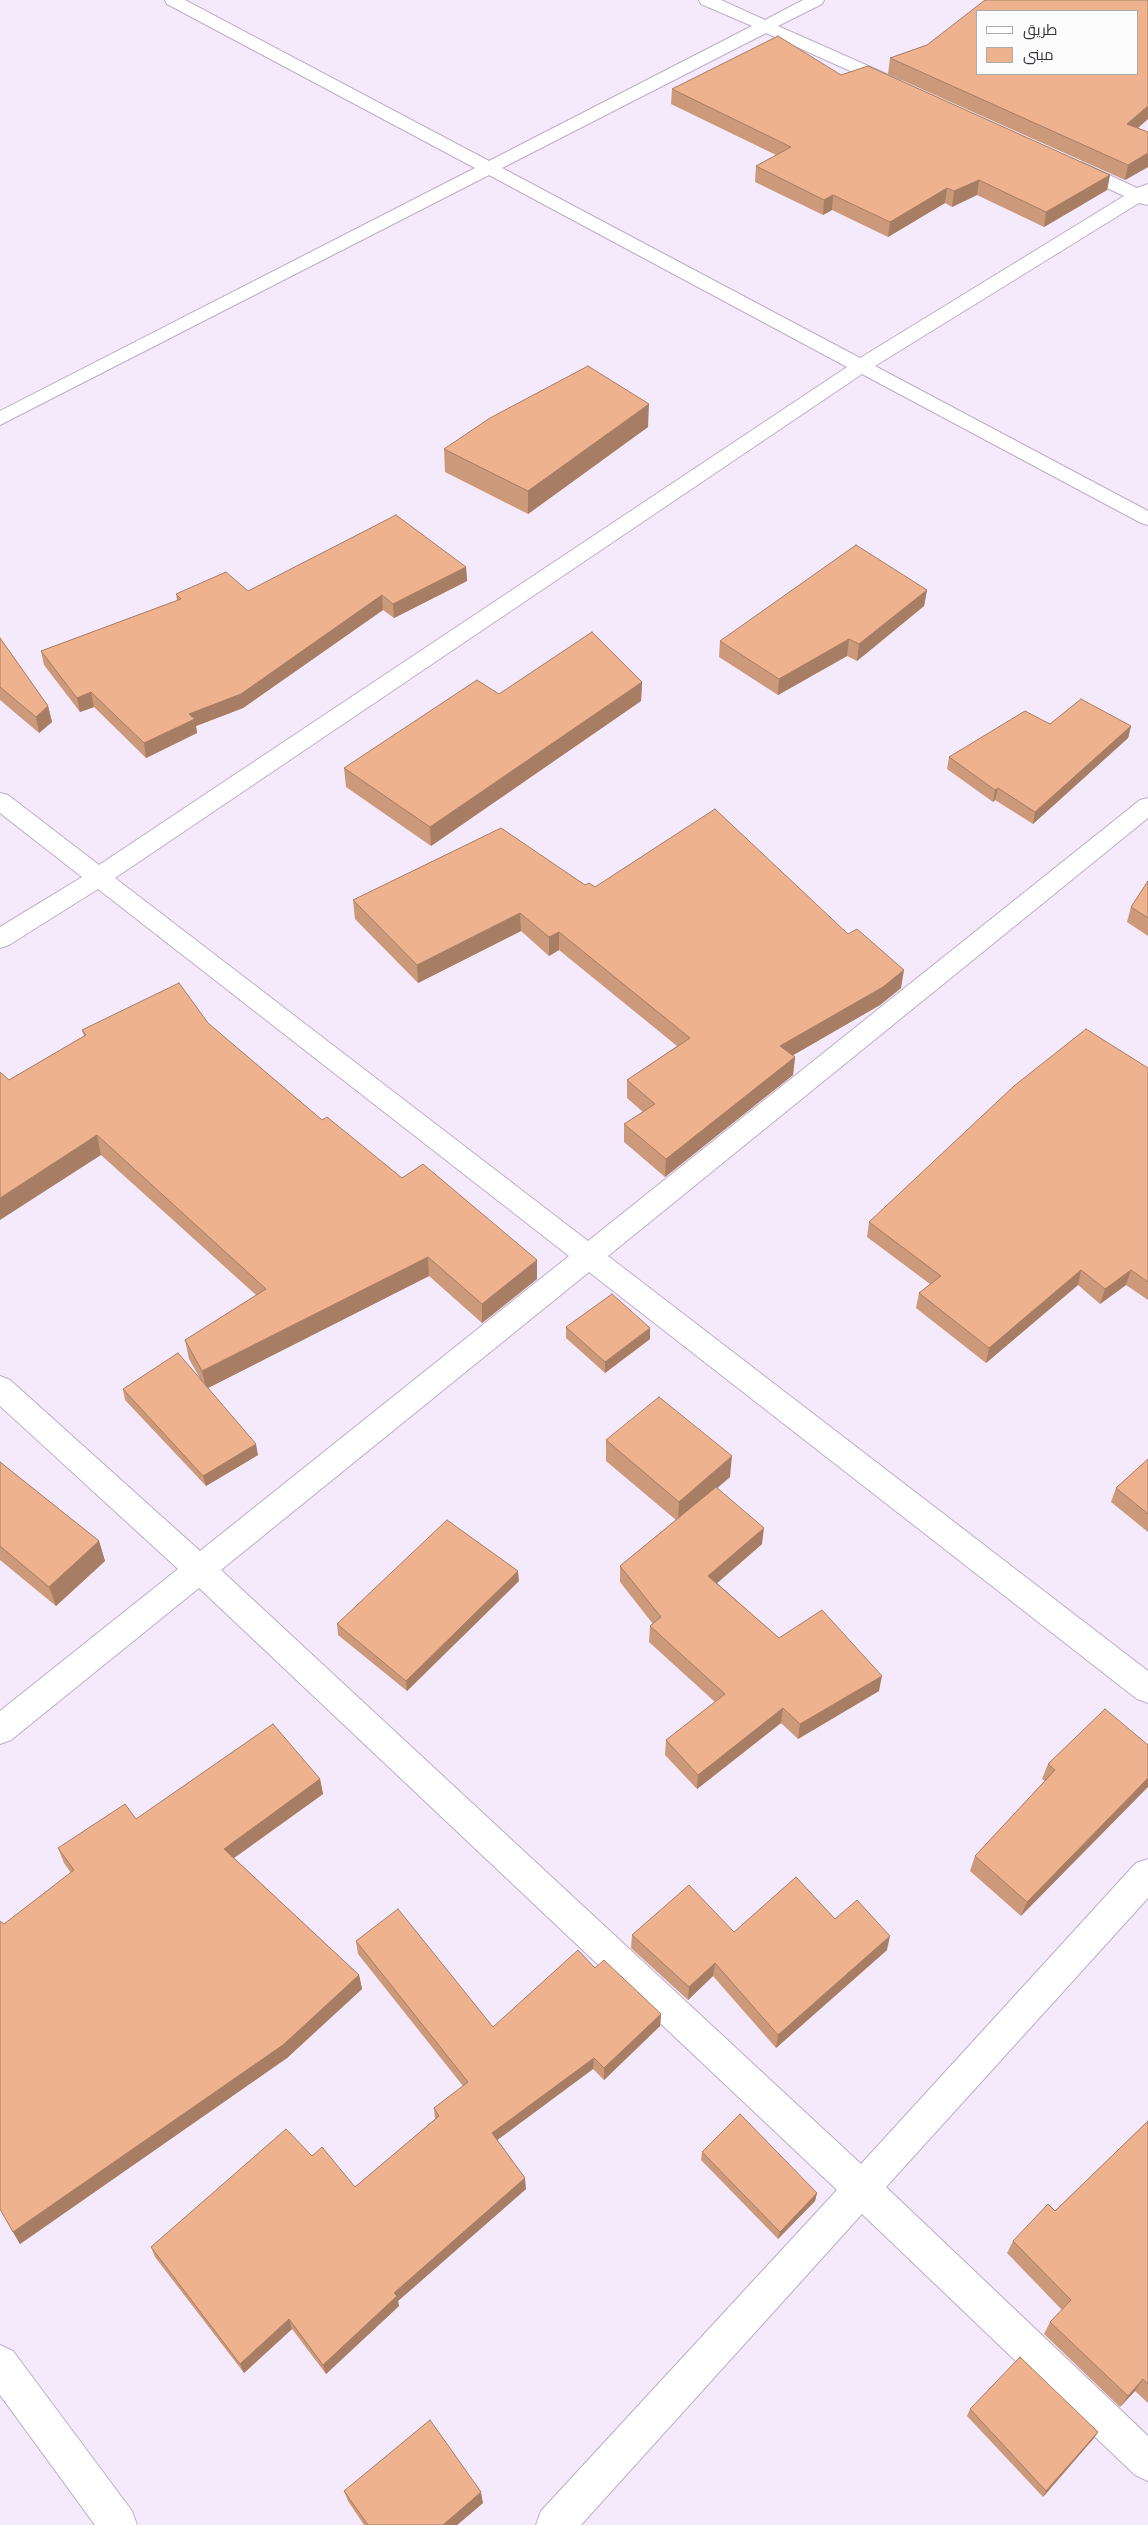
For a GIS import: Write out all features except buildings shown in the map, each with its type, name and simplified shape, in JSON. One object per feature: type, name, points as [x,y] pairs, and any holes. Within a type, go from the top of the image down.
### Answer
[{"type":"street","points":[[173,0],[1148,519]]},
{"type":"street","points":[[706,0],[911,92]]},
{"type":"street","points":[[0,419],[816,0]]},
{"type":"street","points":[[1056,158],[1145,195]]},
{"type":"street","points":[[0,939],[99,877],[860,366],[1145,195]]},
{"type":"street","points":[[0,801],[1148,1689]]},
{"type":"street","points":[[0,1730],[1148,806]]},
{"type":"street","points":[[0,1388],[199,1569],[861,2188],[1148,2462]]},
{"type":"street","points":[[555,2525],[1148,1874]]},
{"type":"street","points":[[0,2364],[118,2525]]}]
